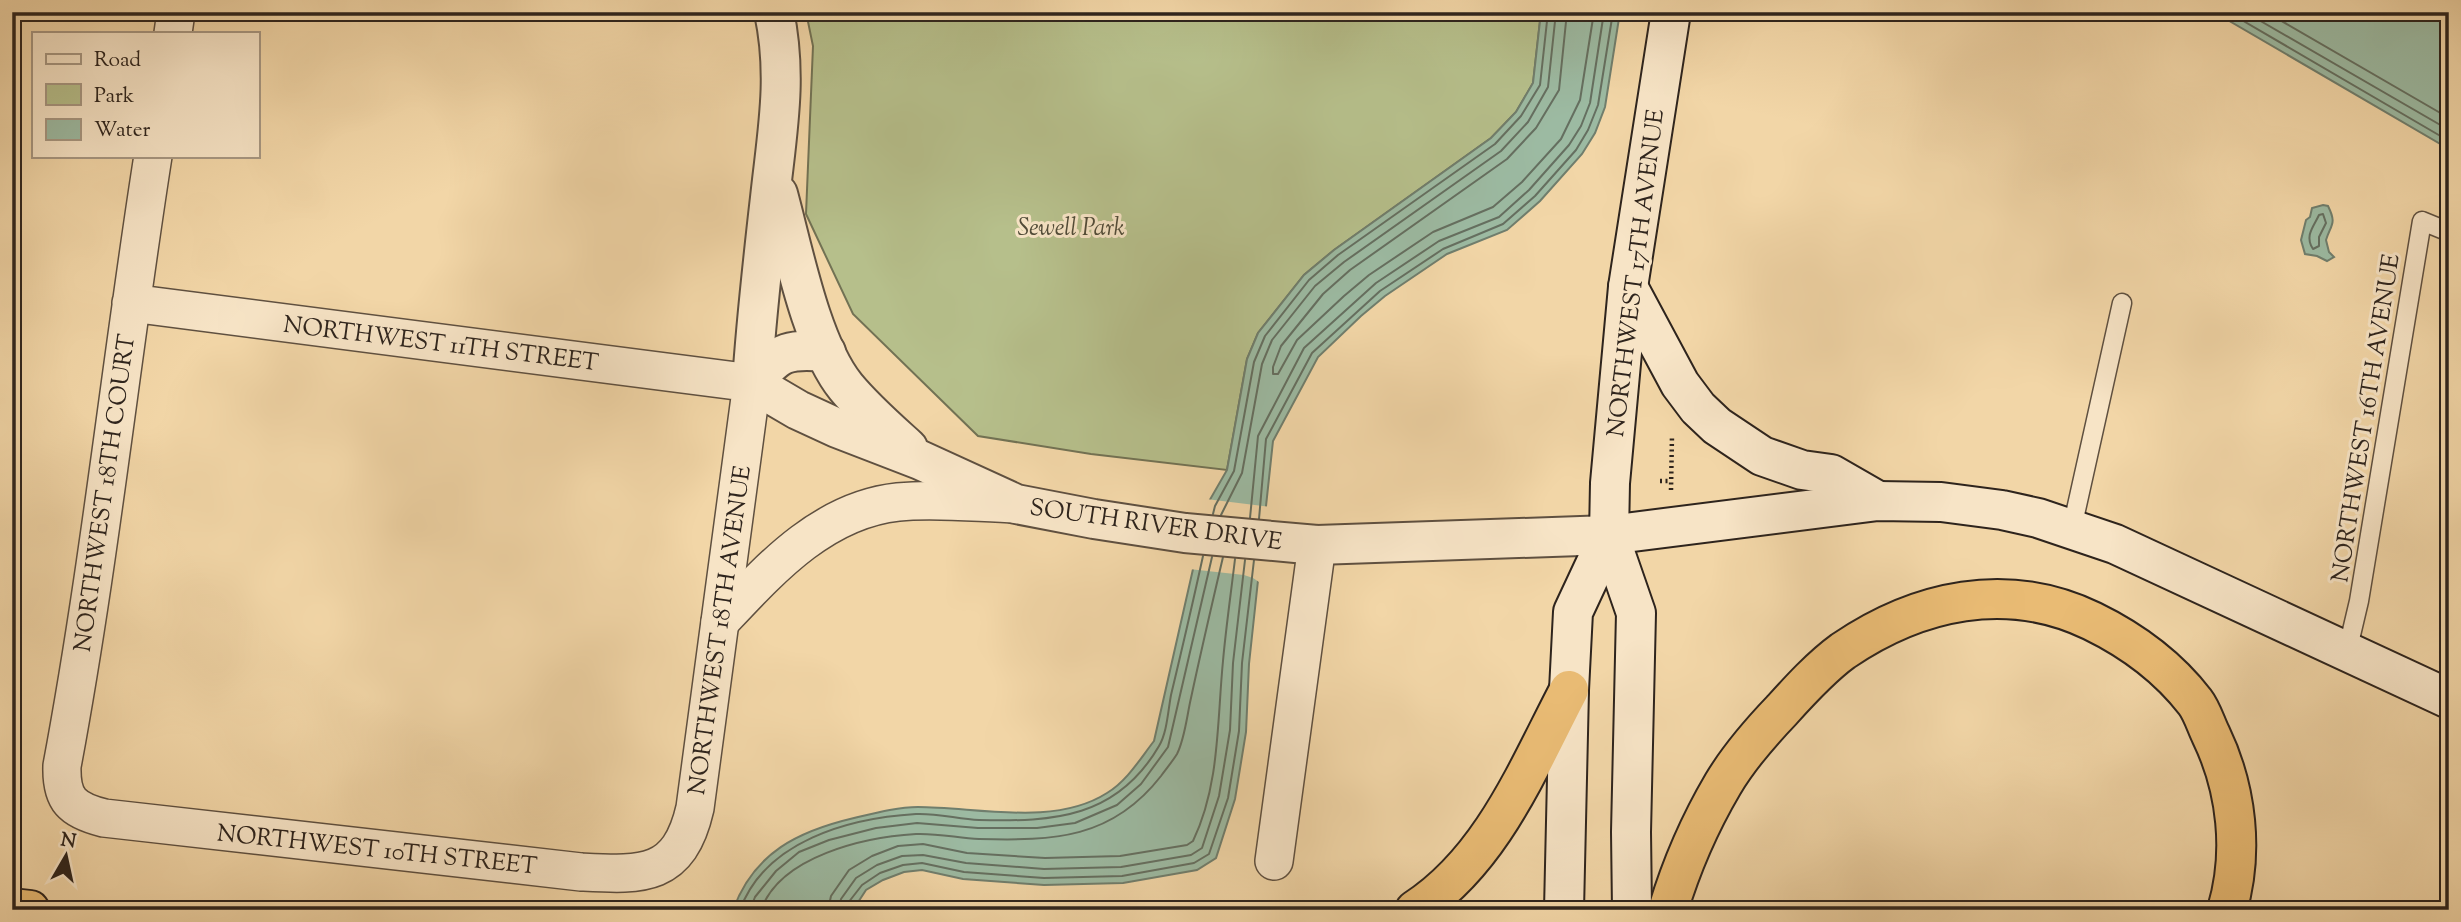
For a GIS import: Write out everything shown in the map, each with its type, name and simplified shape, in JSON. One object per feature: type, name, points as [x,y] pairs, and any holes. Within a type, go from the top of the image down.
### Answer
[{"type":"highway","points":[[1668,910],[1699,829],[1723,783],[1755,738],[1794,697],[1841,653],[1882,628],[1930,608],[1991,597],[2035,601],[2072,611],[2123,636],[2158,665],[2196,703],[2220,753],[2233,800],[2236,841],[2234,886],[2227,910]]},
{"type":"highway","points":[[1415,910],[1453,879],[1495,828],[1569,690]]},
{"type":"highway","points":[[12,908],[30,910]]},
{"type":"main road","points":[[752,383],[780,111],[780,40],[774,12]]},
{"type":"main road","name":"NORTHWEST 17TH AVENUE","points":[[1633,910],[1631,832],[1636,613],[1609,535],[1612,453],[1628,287],[1671,12]]},
{"type":"main road","points":[[773,172],[811,313],[826,352],[846,387],[920,460]]},
{"type":"main road","points":[[1628,287],[1680,384],[1698,408],[1717,426],[1762,456],[1802,470],[1831,474],[1878,501]]},
{"type":"main road","points":[[752,383],[772,360],[785,352],[826,352]]},
{"type":"main road","name":"SOUTH RIVER DRIVE","points":[[752,383],[798,410],[837,428],[920,460],[1016,504],[1185,533],[1269,542],[1317,545],[1609,535],[1878,501],[1971,505],[2038,518],[2072,528],[2165,566],[2449,699]]},
{"type":"main road","name":"NORTHWEST 17TH AVENUE","points":[[1564,910],[1573,612],[1609,535]]},
{"type":"street","points":[[173,32],[176,12]]},
{"type":"street","name":"NORTHWEST 18TH COURT","points":[[93,815],[75,807],[66,796],[61,784],[62,766],[88,621],[153,158]]},
{"type":"street","name":"NORTHWEST 11TH STREET","points":[[131,303],[752,383]]},
{"type":"street","name":"NORTHWEST 18TH AVENUE","points":[[661,866],[674,856],[686,840],[691,825],[752,383]]},
{"type":"street","points":[[720,622],[774,565],[821,530],[844,517],[874,506],[899,502],[1016,504]]},
{"type":"street","points":[[1274,861],[1317,545]]},
{"type":"street","name":"NORTHWEST 10TH STREET","points":[[93,815],[581,872],[637,873],[661,866]]},
{"type":"lane","name":"NORTHWEST 16TH AVENUE","points":[[2347,652],[2359,601],[2422,221],[2449,232]]},
{"type":"lane","points":[[2072,528],[2122,303]]},
{"type":"path","points":[[1671,493],[1673,427]]},
{"type":"path","points":[[1660,481],[1671,481]]},
{"type":"green space","name":"Sewell Park","points":[[806,12],[1541,12],[1533,83],[1516,112],[1491,138],[1334,250],[1304,275],[1258,333],[1247,359],[1227,470],[1091,454],[978,436],[853,314],[806,214],[813,46]]},
{"type":"water","points":[[1541,12],[1620,12],[1605,107],[1595,133],[1582,154],[1540,201],[1507,230],[1447,254],[1385,296],[1361,316],[1318,357],[1273,441],[1249,664],[1246,732],[1235,799],[1216,858],[1197,870],[1123,883],[1044,885],[963,879],[922,870],[904,872],[883,880],[866,890],[853,910],[733,910],[753,873],[766,859],[797,838],[834,823],[910,807],[1014,813],[1063,810],[1107,793],[1127,776],[1154,741],[1208,503],[1227,470],[1247,359],[1258,333],[1304,275],[1334,250],[1491,138],[1516,112],[1533,83]]},
{"type":"water","points":[[2214,12],[2449,12],[2449,149]]},
{"type":"water","points":[[2328,206],[2333,220],[2326,240],[2329,252],[2334,257],[2327,261],[2305,254],[2301,240],[2312,208]]},
{"type":"pier","points":[[1206,499],[1271,507],[1262,584],[1244,575],[1189,569]]}]
